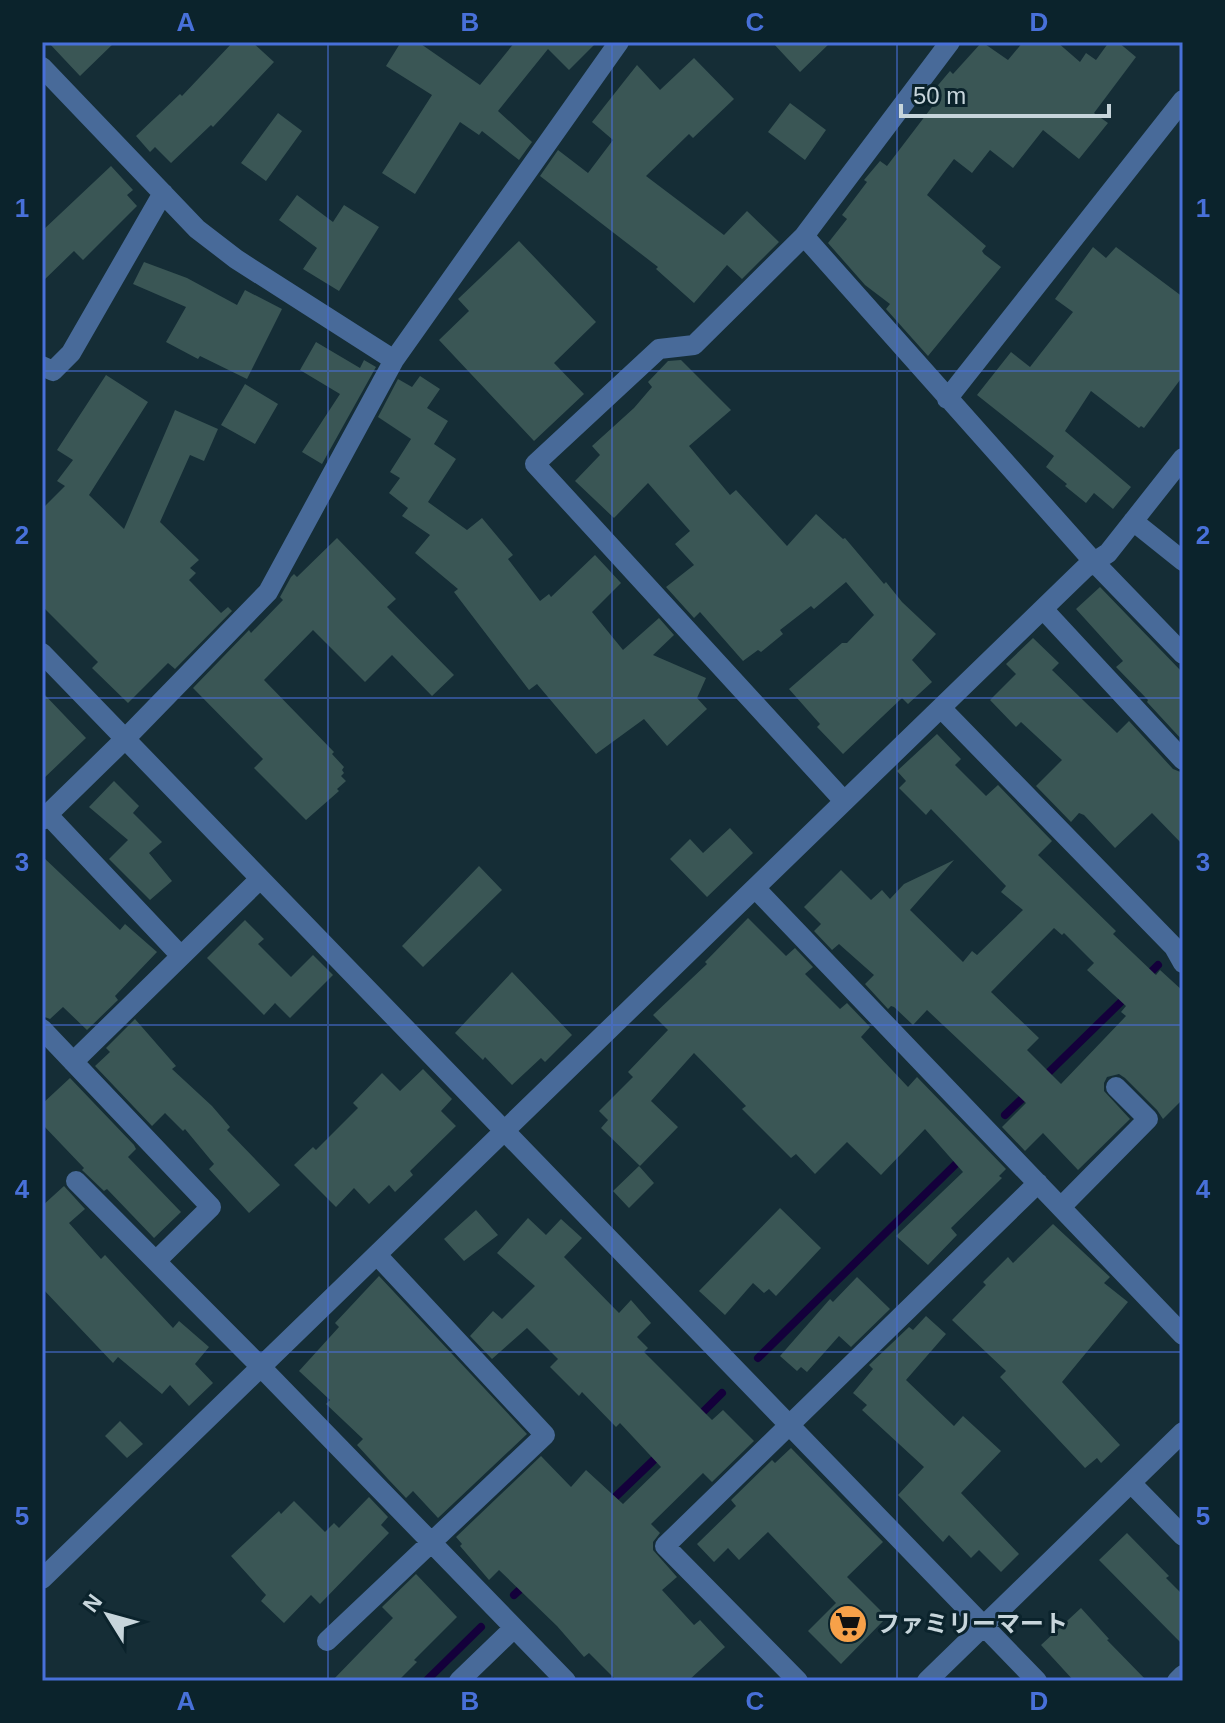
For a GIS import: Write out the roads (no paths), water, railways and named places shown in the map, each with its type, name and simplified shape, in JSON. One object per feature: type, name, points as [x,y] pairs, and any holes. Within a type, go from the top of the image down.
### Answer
[{"type":"street","points":[[181,956],[45,817],[268,592],[394,360],[619,42]]},
{"type":"street","points":[[844,801],[535,464],[659,349],[694,345],[804,236],[950,42]]},
{"type":"street","points":[[42,67],[197,229],[236,259],[394,360]]},
{"type":"street","points":[[947,399],[1183,100]]},
{"type":"street","points":[[42,366],[53,371],[71,353],[163,193]]},
{"type":"street","points":[[804,236],[947,399],[1101,557],[1183,654]]},
{"type":"street","points":[[42,1579],[844,801],[1101,557],[1183,458]]},
{"type":"street","points":[[1133,521],[1183,561]]},
{"type":"street","points":[[1043,609],[1183,760]]},
{"type":"street","points":[[42,653],[1037,1681]]},
{"type":"street","points":[[941,708],[1174,947],[1183,963]]},
{"type":"street","points":[[73,1062],[260,879]]},
{"type":"street","points":[[755,888],[1183,1335]]},
{"type":"street","points":[[42,1029],[211,1207],[156,1261]]},
{"type":"street","points":[[1061,1207],[1148,1119],[1116,1087]]},
{"type":"street","points":[[76,1181],[566,1681]]},
{"type":"street","points":[[798,1681],[665,1546],[1038,1183]]},
{"type":"street","points":[[327,1641],[545,1435],[377,1255]]},
{"type":"street","points":[[927,1681],[1183,1432]]},
{"type":"street","points":[[1131,1483],[1183,1536]]},
{"type":"street","points":[[459,1681],[514,1628]]},
{"type":"street","points":[[1177,1681],[1183,1675]]},
{"type":"waterway","points":[[1145,978],[1158,965]]},
{"type":"waterway","points":[[1042,1079],[1127,996]]},
{"type":"waterway","points":[[1005,1115],[1030,1091]]},
{"type":"waterway","points":[[758,1358],[963,1157]]},
{"type":"waterway","points":[[697,1418],[722,1393]]},
{"type":"waterway","points":[[608,1504],[661,1453]]},
{"type":"waterway","points":[[514,1595],[526,1584]]},
{"type":"waterway","points":[[426,1681],[481,1627]]},
{"type":"place","name":"ファミリーマート","points":[[848,1624]]}]
